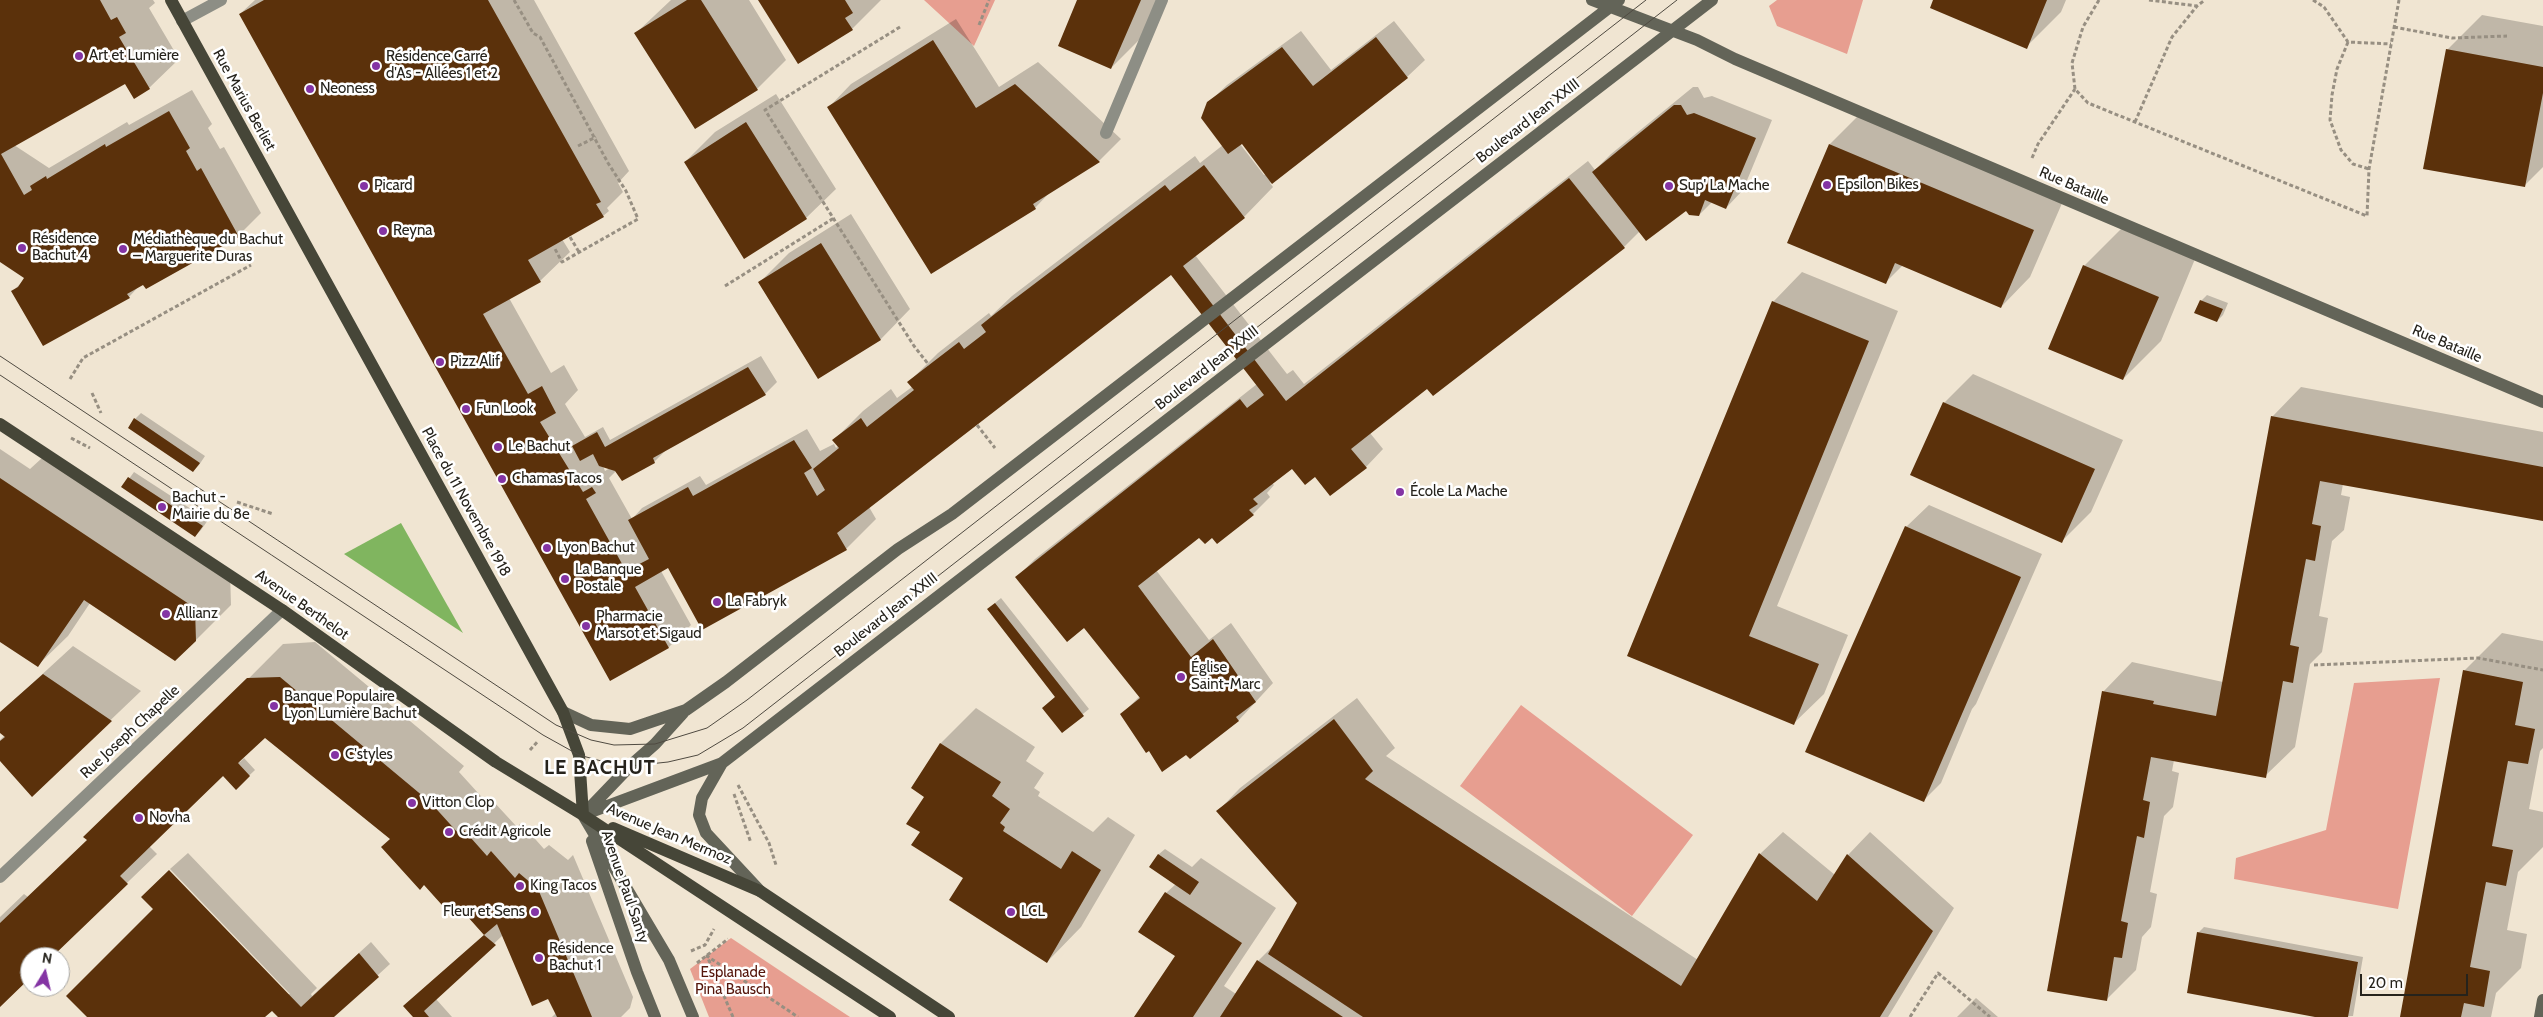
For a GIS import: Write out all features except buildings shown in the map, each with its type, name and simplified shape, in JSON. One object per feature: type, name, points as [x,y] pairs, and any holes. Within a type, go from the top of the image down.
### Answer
[{"type":"main road","name":"Rue Marius Berliet","points":[[170,0],[290,216]]},
{"type":"main road","name":"Rue Bataille","points":[[1592,0],[1615,3],[1671,31],[1697,40],[1735,59],[2543,402]]},
{"type":"main road","name":"Boulevard Jean XXIII","points":[[584,815],[722,763],[1712,0]]},
{"type":"main road","points":[[584,815],[686,710],[726,682],[898,549],[952,514],[1615,3]]},
{"type":"main road","name":"Place du 11 Novembre 1918","points":[[290,216],[563,712],[579,754],[584,815]]},
{"type":"main road","name":"Avenue Berthelot","points":[[0,424],[282,610],[496,762],[584,815]]},
{"type":"main road","points":[[563,712],[591,725],[630,729],[686,710]]},
{"type":"main road","name":"Boulevard Jean XXIII","points":[[722,763],[702,798],[699,816],[706,833],[760,891]]},
{"type":"main road","name":"Avenue Jean Mermoz","points":[[584,815],[760,891],[949,1017]]},
{"type":"main road","name":"Avenue Jean Mermoz","points":[[584,815],[890,1017]]},
{"type":"main road","name":"Avenue Paul Santy","points":[[584,815],[637,972],[655,1017]]},
{"type":"main road","name":"Avenue Paul Santy","points":[[584,815],[669,960],[692,1017]]},
{"type":"main road","points":[[2540,1017],[2543,1000]]},
{"type":"street","points":[[182,21],[221,0]]},
{"type":"street","points":[[1106,133],[1162,0]]},
{"type":"street","name":"Rue Joseph Chapelle","points":[[0,877],[282,610]]},
{"type":"path","points":[[514,0],[533,33],[540,37],[596,137],[608,163],[626,191],[638,219],[562,262],[554,247]]},
{"type":"path","points":[[979,25],[989,0]]},
{"type":"path","points":[[2099,0],[2084,28],[2072,63],[2075,89],[2088,103],[2367,216],[2369,169],[2399,0]]},
{"type":"path","points":[[2149,0],[2197,6]]},
{"type":"path","points":[[2135,122],[2172,37],[2197,6],[2205,0]]},
{"type":"path","points":[[2313,0],[2324,7],[2348,42]]},
{"type":"path","points":[[900,27],[765,110],[914,346],[929,365]]},
{"type":"path","points":[[2394,27],[2452,38],[2507,36]]},
{"type":"path","points":[[2348,42],[2391,44]]},
{"type":"path","points":[[2348,42],[2337,69],[2330,120],[2341,150],[2354,164],[2369,169]]},
{"type":"path","points":[[2022,181],[2038,144],[2075,89]]},
{"type":"path","points":[[578,146],[596,137]]},
{"type":"path","points":[[724,286],[834,218]]},
{"type":"path","points":[[570,237],[580,252]]},
{"type":"path","points":[[70,379],[83,358],[251,266]]},
{"type":"path","points":[[92,393],[101,413]]},
{"type":"path","points":[[237,502],[273,514]]},
{"type":"path","points":[[2314,665],[2478,658],[2543,670]]},
{"type":"path","points":[[530,750],[538,741]]},
{"type":"path","points":[[737,782],[769,843],[776,865]]},
{"type":"path","points":[[695,964],[731,938]]},
{"type":"path","points":[[706,956],[733,1017]]},
{"type":"path","points":[[706,956],[798,1017]]},
{"type":"path","points":[[1910,1017],[1938,973],[1990,1017]]},
{"type":"green space","points":[[924,0],[995,0],[974,46]]},
{"type":"green space","points":[[1777,0],[1863,0],[1847,54],[1777,26],[1769,6]]},
{"type":"green space","points":[[2440,678],[2398,909],[2234,879],[2236,858],[2326,830],[2354,683]]},
{"type":"green space","points":[[1521,705],[1693,835],[1632,916],[1460,786]]},
{"type":"green space","name":"Esplanade Pina Bausch","points":[[731,938],[850,1017],[709,1017],[690,969]]},
{"type":"shaded area","points":[[401,523],[463,633],[344,554]]},
{"type":"tram line","points":[[0,356],[556,725],[591,740],[614,745],[655,744],[707,728],[747,700],[1646,0]]},
{"type":"tram line","points":[[0,375],[543,735],[579,755],[605,762],[630,766],[668,762],[698,755],[743,728],[1677,0]]},
{"type":"place","name":"Art et Lumière","points":[[79,56]]},
{"type":"place","name":"Résidence Carré d'As - Allées 1 et 2","points":[[376,66]]},
{"type":"place","name":"Neoness","points":[[310,89]]},
{"type":"place","name":"Epsilon Bikes","points":[[1827,185]]},
{"type":"place","name":"Picard","points":[[364,186]]},
{"type":"place","name":"Sup' La Mache","points":[[1669,186]]},
{"type":"place","name":"Reyna","points":[[383,231]]},
{"type":"place","name":"Résidence Bachut 4","points":[[22,248]]},
{"type":"place","name":"Médiathèque du Bachut – Marguerite Duras","points":[[123,249]]},
{"type":"place","name":"Pizz Alif","points":[[440,362]]},
{"type":"place","name":"Fun Look","points":[[466,409]]},
{"type":"place","name":"Le Bachut","points":[[498,447]]},
{"type":"place","name":"Chamas Tacos","points":[[502,479]]},
{"type":"place","name":"École La Mache","points":[[1400,492]]},
{"type":"place","name":"Bachut - Mairie du 8e","points":[[162,507]]},
{"type":"place","name":"Lyon Bachut","points":[[547,548]]},
{"type":"place","name":"La Banque Postale","points":[[565,579]]},
{"type":"place","name":"La Fabryk","points":[[717,602]]},
{"type":"place","name":"Allianz","points":[[166,614]]},
{"type":"place","name":"Pharmacie Marsot et Sigaud","points":[[586,626]]},
{"type":"place","name":"Église Saint-Marc","points":[[1181,677]]},
{"type":"place","name":"Banque Populaire Lyon Lumière Bachut","points":[[274,706]]},
{"type":"place","name":"C'styles","points":[[335,755]]},
{"type":"place","name":"Vitton Clop","points":[[412,803]]},
{"type":"place","name":"Novha","points":[[139,818]]},
{"type":"place","name":"Crédit Agricole","points":[[449,832]]},
{"type":"place","name":"King Tacos","points":[[520,886]]},
{"type":"place","name":"Fleur et Sens","points":[[535,912]]},
{"type":"place","name":"LCL","points":[[1011,912]]},
{"type":"place","name":"Résidence Bachut 1","points":[[539,958]]},
{"type":"district","name":"LE BACHUT","points":[[600,768]]}]
